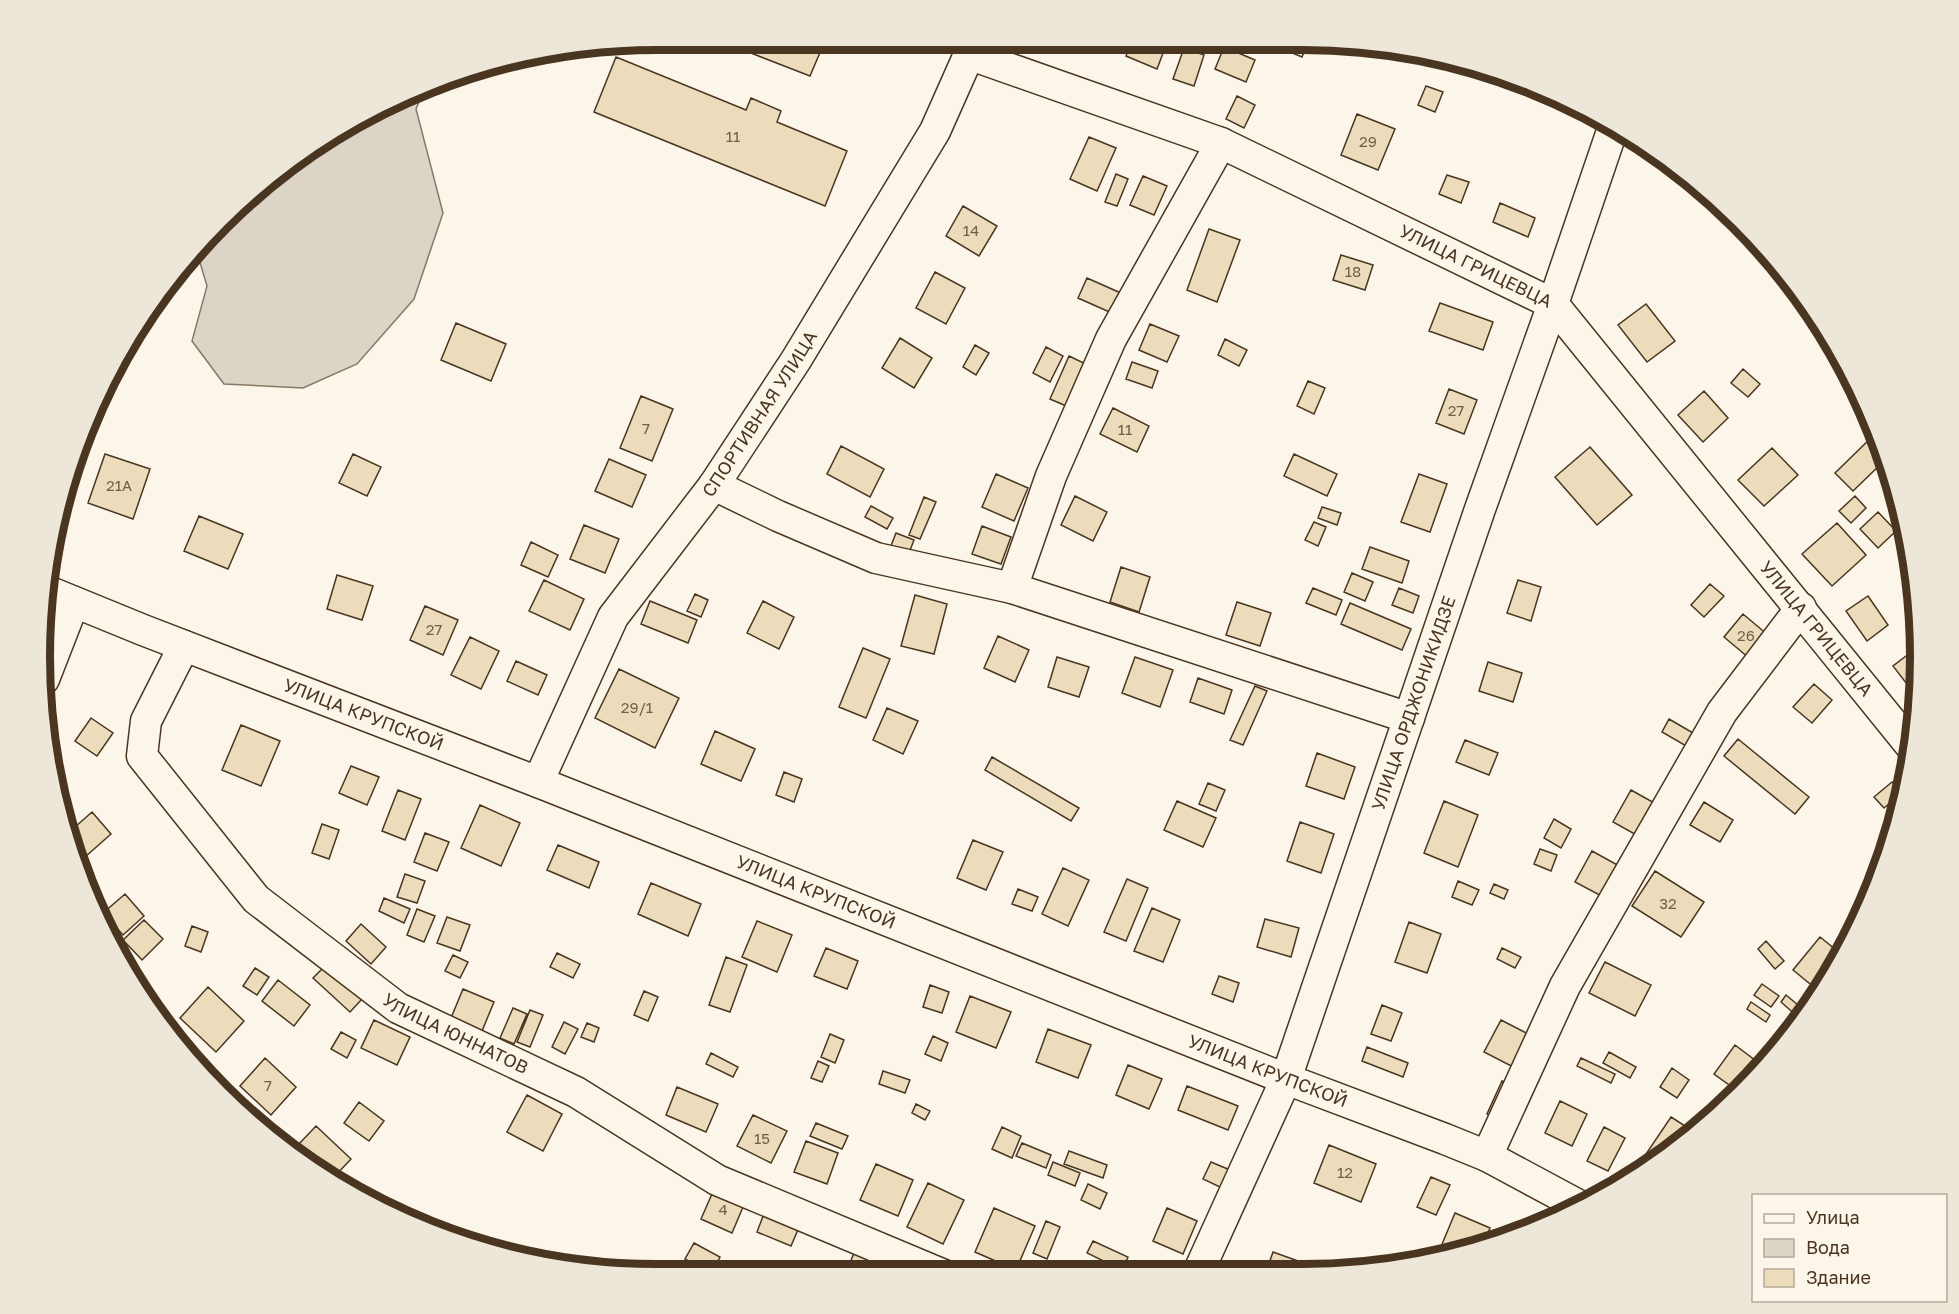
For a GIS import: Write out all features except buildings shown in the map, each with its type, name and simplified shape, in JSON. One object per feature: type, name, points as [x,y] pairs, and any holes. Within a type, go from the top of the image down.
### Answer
[{"type":"street","name":"СПОРТИВНАЯ УЛИЦА","points":[[538,782],[613,617],[714,485],[796,360],[935,131],[972,50]]},
{"type":"street","name":"УЛИЦА ГРИЦЕВЦА","points":[[978,50],[1221,143],[1553,304],[1904,737]]},
{"type":"street","name":"УЛИЦА ОРДЖОНИКИДЗЕ","points":[[1202,1264],[1286,1079],[1408,718],[1611,134]]},
{"type":"street","points":[[1012,588],[1051,476],[1111,339],[1221,143]]},
{"type":"street","points":[[714,485],[778,516],[876,558],[1012,588],[1408,718]]},
{"type":"street","name":"УЛИЦА КРУПСКОЙ","points":[[53,593],[1487,1156],[1572,1202]]},
{"type":"street","points":[[50,663],[74,602]]},
{"type":"street","points":[[1487,1156],[1565,986],[1722,712],[1801,608]]},
{"type":"street","name":"УЛИЦА ЮННАТОВ","points":[[184,646],[146,721],[142,756],[256,899],[398,1008],[576,1092],[717,1180],[918,1264]]},
{"type":"water","points":[[421,98],[416,109],[443,213],[414,299],[357,364],[303,388],[224,384],[192,341],[207,286],[199,258],[256,200],[319,152],[388,112]]}]
